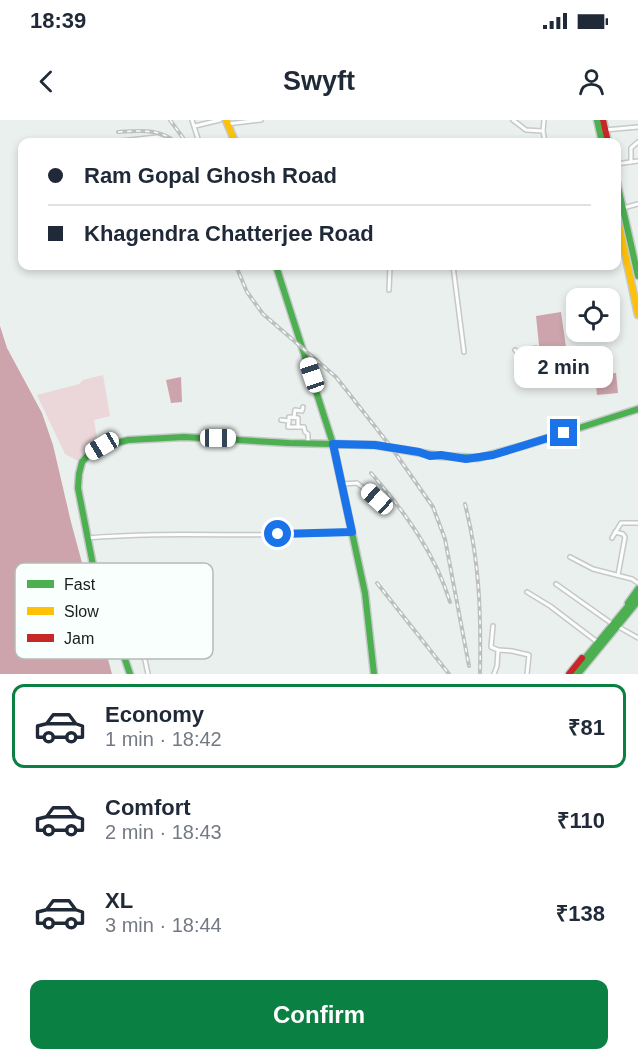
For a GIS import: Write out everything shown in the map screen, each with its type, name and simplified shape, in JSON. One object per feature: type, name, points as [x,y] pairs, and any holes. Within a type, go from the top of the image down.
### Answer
[{"type":"street","points":[[192,120],[198,138]]},
{"type":"street","points":[[195,126],[203,122],[220,120]]},
{"type":"street","points":[[233,138],[227,122],[261,120]]},
{"type":"street","points":[[513,120],[526,130],[543,131]]},
{"type":"street","points":[[544,120],[544,138]]},
{"type":"street","points":[[597,120],[601,138]]},
{"type":"street","points":[[603,120],[607,138]]},
{"type":"street","points":[[605,129],[638,127]]},
{"type":"street","points":[[631,162],[631,148],[638,142]]},
{"type":"street","points":[[621,163],[638,161]]},
{"type":"street","points":[[621,209],[638,204]]},
{"type":"street","points":[[621,212],[635,252],[637,273],[629,272]]},
{"type":"street","points":[[621,237],[638,315]]},
{"type":"street","points":[[277,270],[333,444],[365,593],[374,674]]},
{"type":"street","points":[[388,290],[390,270]]},
{"type":"street","points":[[454,270],[464,352]]},
{"type":"street","points":[[515,350],[517,352],[536,348],[539,368],[542,370],[575,369]]},
{"type":"street","points":[[294,417],[295,410],[302,411],[303,407]]},
{"type":"street","points":[[93,563],[86,538],[78,476],[81,464],[88,455],[102,446],[136,438],[240,438],[375,445],[430,456],[443,455],[466,459],[479,458],[638,409]]},
{"type":"street","points":[[298,427],[298,418],[289,417],[288,427],[298,427],[304,427],[308,434],[308,443]]},
{"type":"street","points":[[281,420],[289,421]]},
{"type":"street","points":[[341,484],[357,483],[377,499]]},
{"type":"street","points":[[612,538],[623,521],[638,523]]},
{"type":"street","points":[[86,538],[158,534],[352,532]]},
{"type":"street","points":[[615,532],[625,537],[618,575]]},
{"type":"street","points":[[570,557],[593,569],[632,579],[638,583]]},
{"type":"street","points":[[556,584],[638,638]]},
{"type":"street","points":[[578,674],[638,591]]},
{"type":"street","points":[[570,674],[638,591]]},
{"type":"street","points":[[527,592],[556,610],[596,641]]},
{"type":"street","points":[[570,674],[596,641],[638,601]]},
{"type":"street","points":[[493,626],[491,647],[529,655],[527,674]]},
{"type":"street","points":[[494,674],[498,666],[498,650]]},
{"type":"street","points":[[125,659],[130,674]]},
{"type":"street","points":[[144,659],[148,674]]},
{"type":"shaded area","points":[[561,312],[568,361],[541,365],[536,316]]},
{"type":"shaded area","points":[[0,326],[7,348],[42,413],[53,445],[82,563],[15,563],[15,659],[108,659],[112,674],[0,674]]},
{"type":"shaded area","points":[[616,373],[618,393],[597,395],[595,375]]},
{"type":"shaded area","points":[[103,375],[110,416],[94,420],[98,444],[85,453],[80,462],[65,454],[37,395]]},
{"type":"shaded area","points":[[181,377],[182,402],[171,403],[166,380]]},
{"type":"railway","points":[[170,120],[183,138]]},
{"type":"railway","points":[[118,132],[156,132],[169,138]]},
{"type":"railway","points":[[238,270],[247,292],[263,314],[336,377],[391,447],[433,507],[445,539],[469,666]]},
{"type":"railway","points":[[371,473],[417,533],[436,567],[450,602]]},
{"type":"railway","points":[[465,504],[474,547],[478,589],[480,674]]},
{"type":"railway","points":[[377,583],[449,674]]},
{"type":"traffic: fast","points":[[597,120],[601,138]]},
{"type":"traffic: fast","points":[[621,200],[638,276]]},
{"type":"traffic: fast","points":[[277,270],[333,444],[365,593],[374,674]]},
{"type":"traffic: fast","points":[[93,563],[78,488],[79,474],[82,462],[88,455],[105,446],[128,440],[184,437],[375,445],[440,456],[478,458],[638,409]]},
{"type":"traffic: fast","points":[[628,603],[638,589]]},
{"type":"traffic: fast","points":[[572,674],[638,594]]},
{"type":"traffic: fast","points":[[578,674],[638,601]]},
{"type":"traffic: fast","points":[[125,659],[130,674]]},
{"type":"traffic: slow","points":[[226,120],[233,138]]},
{"type":"traffic: slow","points":[[621,234],[638,315]]},
{"type":"traffic: jam","points":[[603,120],[607,138]]},
{"type":"traffic: jam","points":[[569,674],[582,658]]},
{"type":"route","points":[[278,534],[352,532],[333,444],[375,445],[430,456],[441,455],[466,459],[493,455],[564,433]]}]
